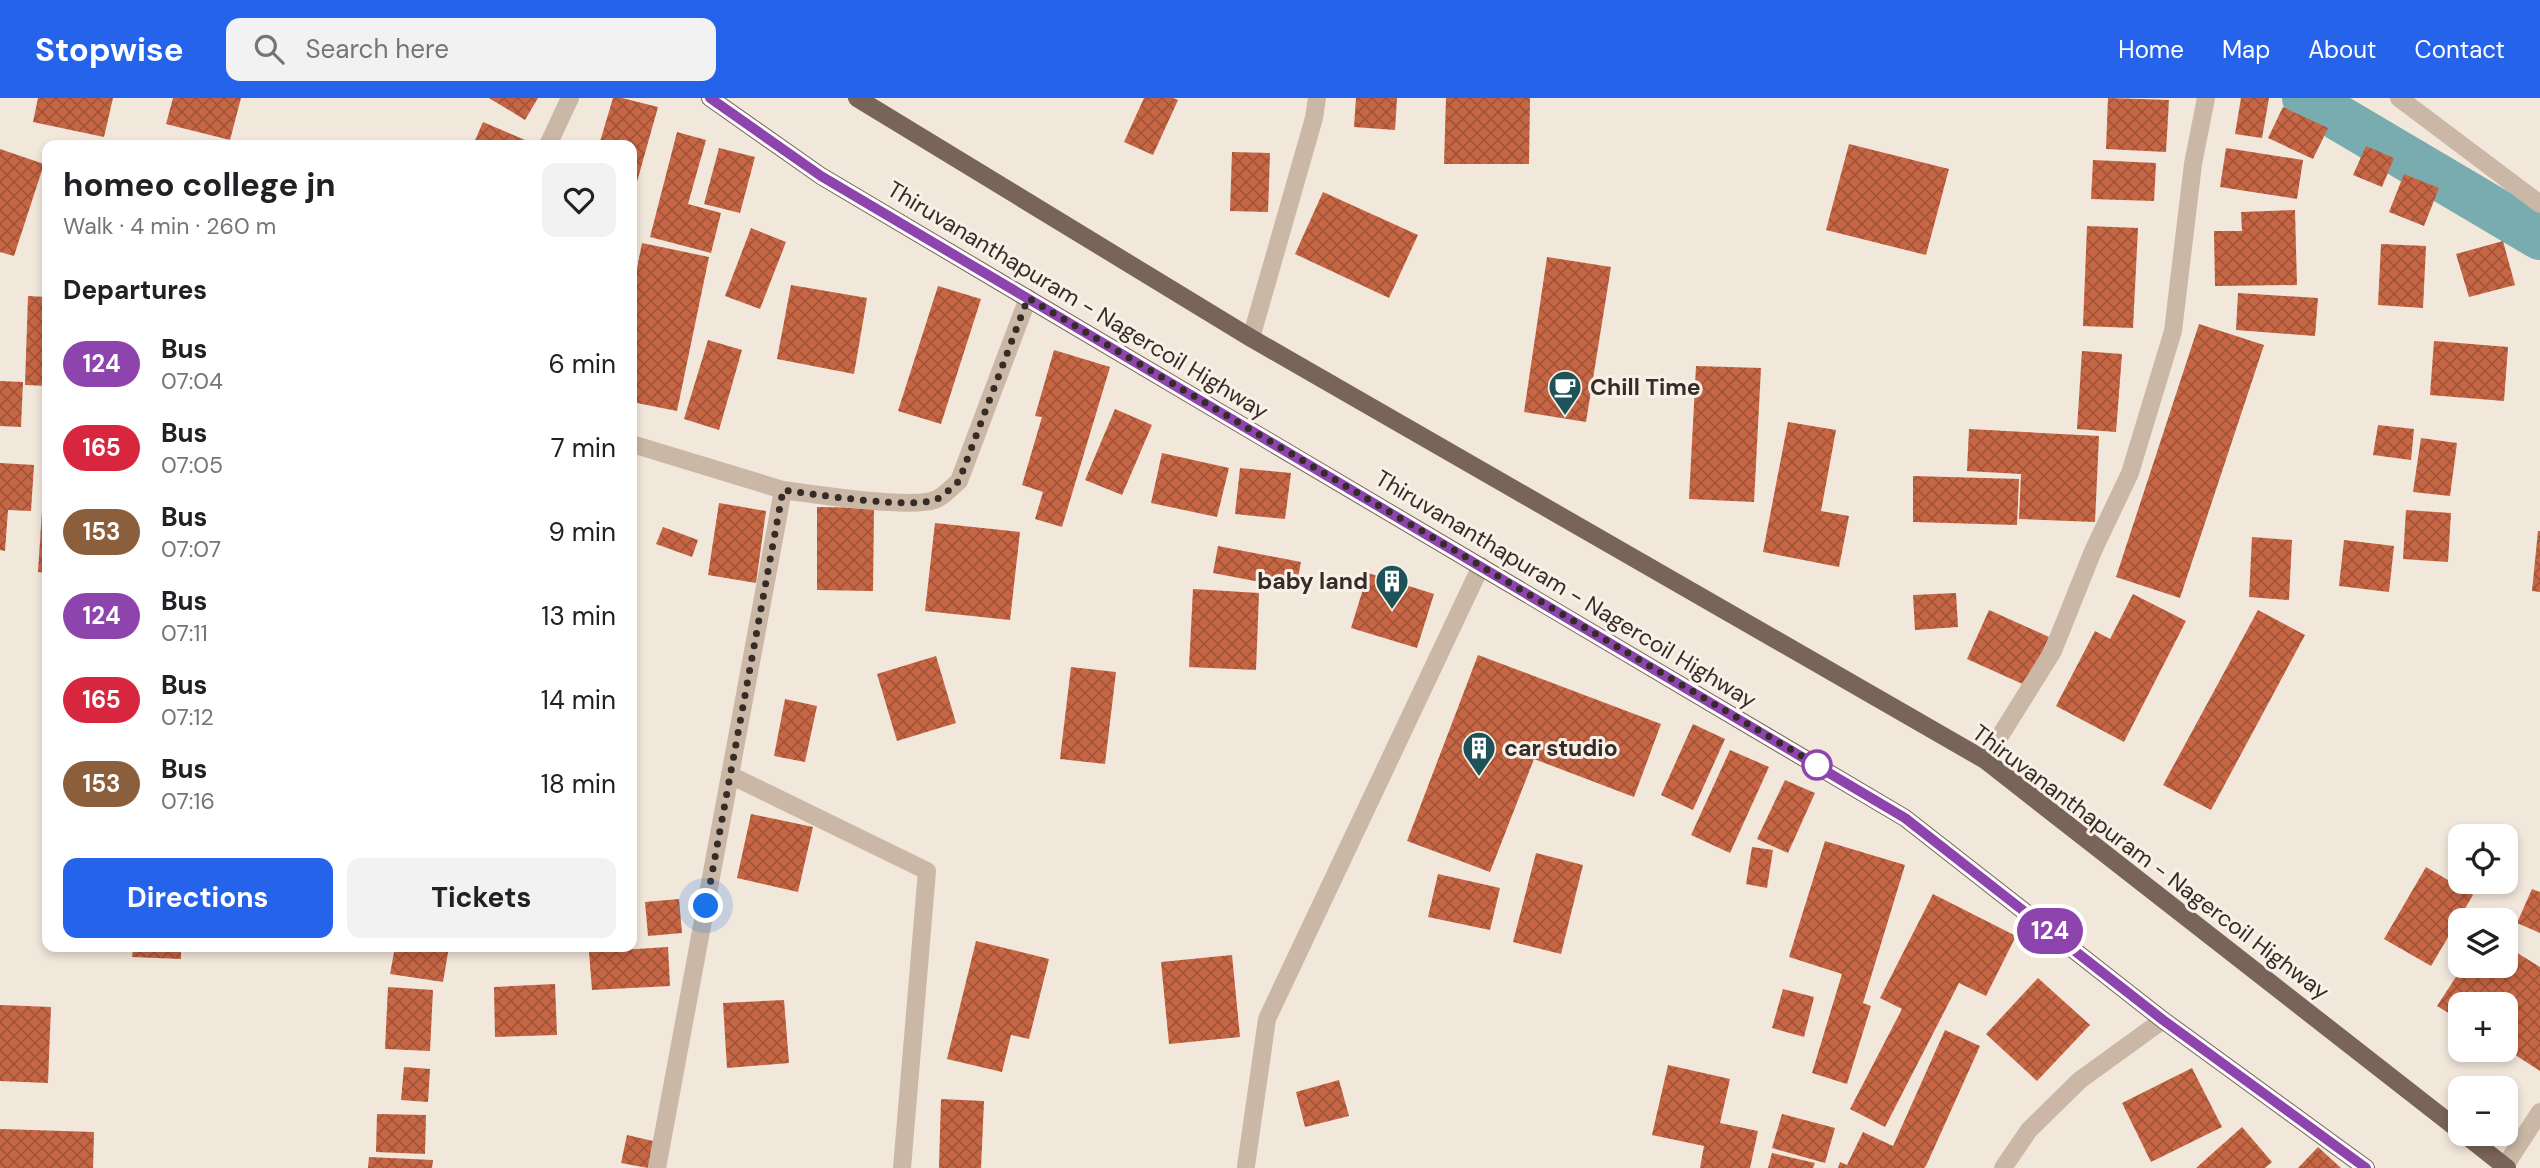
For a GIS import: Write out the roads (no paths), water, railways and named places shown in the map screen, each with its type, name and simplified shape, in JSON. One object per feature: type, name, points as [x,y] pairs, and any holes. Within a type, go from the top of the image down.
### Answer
[{"type":"main road","name":"Thiruvananthapuram - Nagercoil Highway","points":[[710,98],[821,176],[1905,818],[2163,1020],[2366,1168]]},
{"type":"main road","name":"Thiruvananthapuram - Nagercoil Highway","points":[[857,98],[1251,338],[1985,760],[2448,1122]]},
{"type":"main road","name":"Thiruvananthapuram - Nagercoil Highway","points":[[2479,1146],[2506,1167]]},
{"type":"street","points":[[550,140],[570,98]]},
{"type":"street","points":[[1251,338],[1314,118],[1317,98]]},
{"type":"street","points":[[1985,760],[2053,651],[2093,551],[2130,473],[2173,331],[2193,164],[2206,98]]},
{"type":"street","points":[[2399,98],[2540,204]]},
{"type":"street","points":[[637,446],[783,490],[917,503],[936,500],[959,481],[1028,298]]},
{"type":"street","points":[[657,1168],[783,490]]},
{"type":"street","points":[[1246,1166],[1267,1019],[1481,566]]},
{"type":"street","points":[[730,775],[927,872],[902,1168]]},
{"type":"street","points":[[2003,1168],[2029,1130],[2080,1080],[2163,1020]]},
{"type":"street","points":[[2506,1167],[2540,1112]]},
{"type":"waterway","points":[[2305,98],[2540,237]]},
{"type":"place","name":"Chill Time","points":[[1565,417]]},
{"type":"place","name":"baby land","points":[[1392,611]]},
{"type":"place","name":"car studio","points":[[1479,778]]}]
